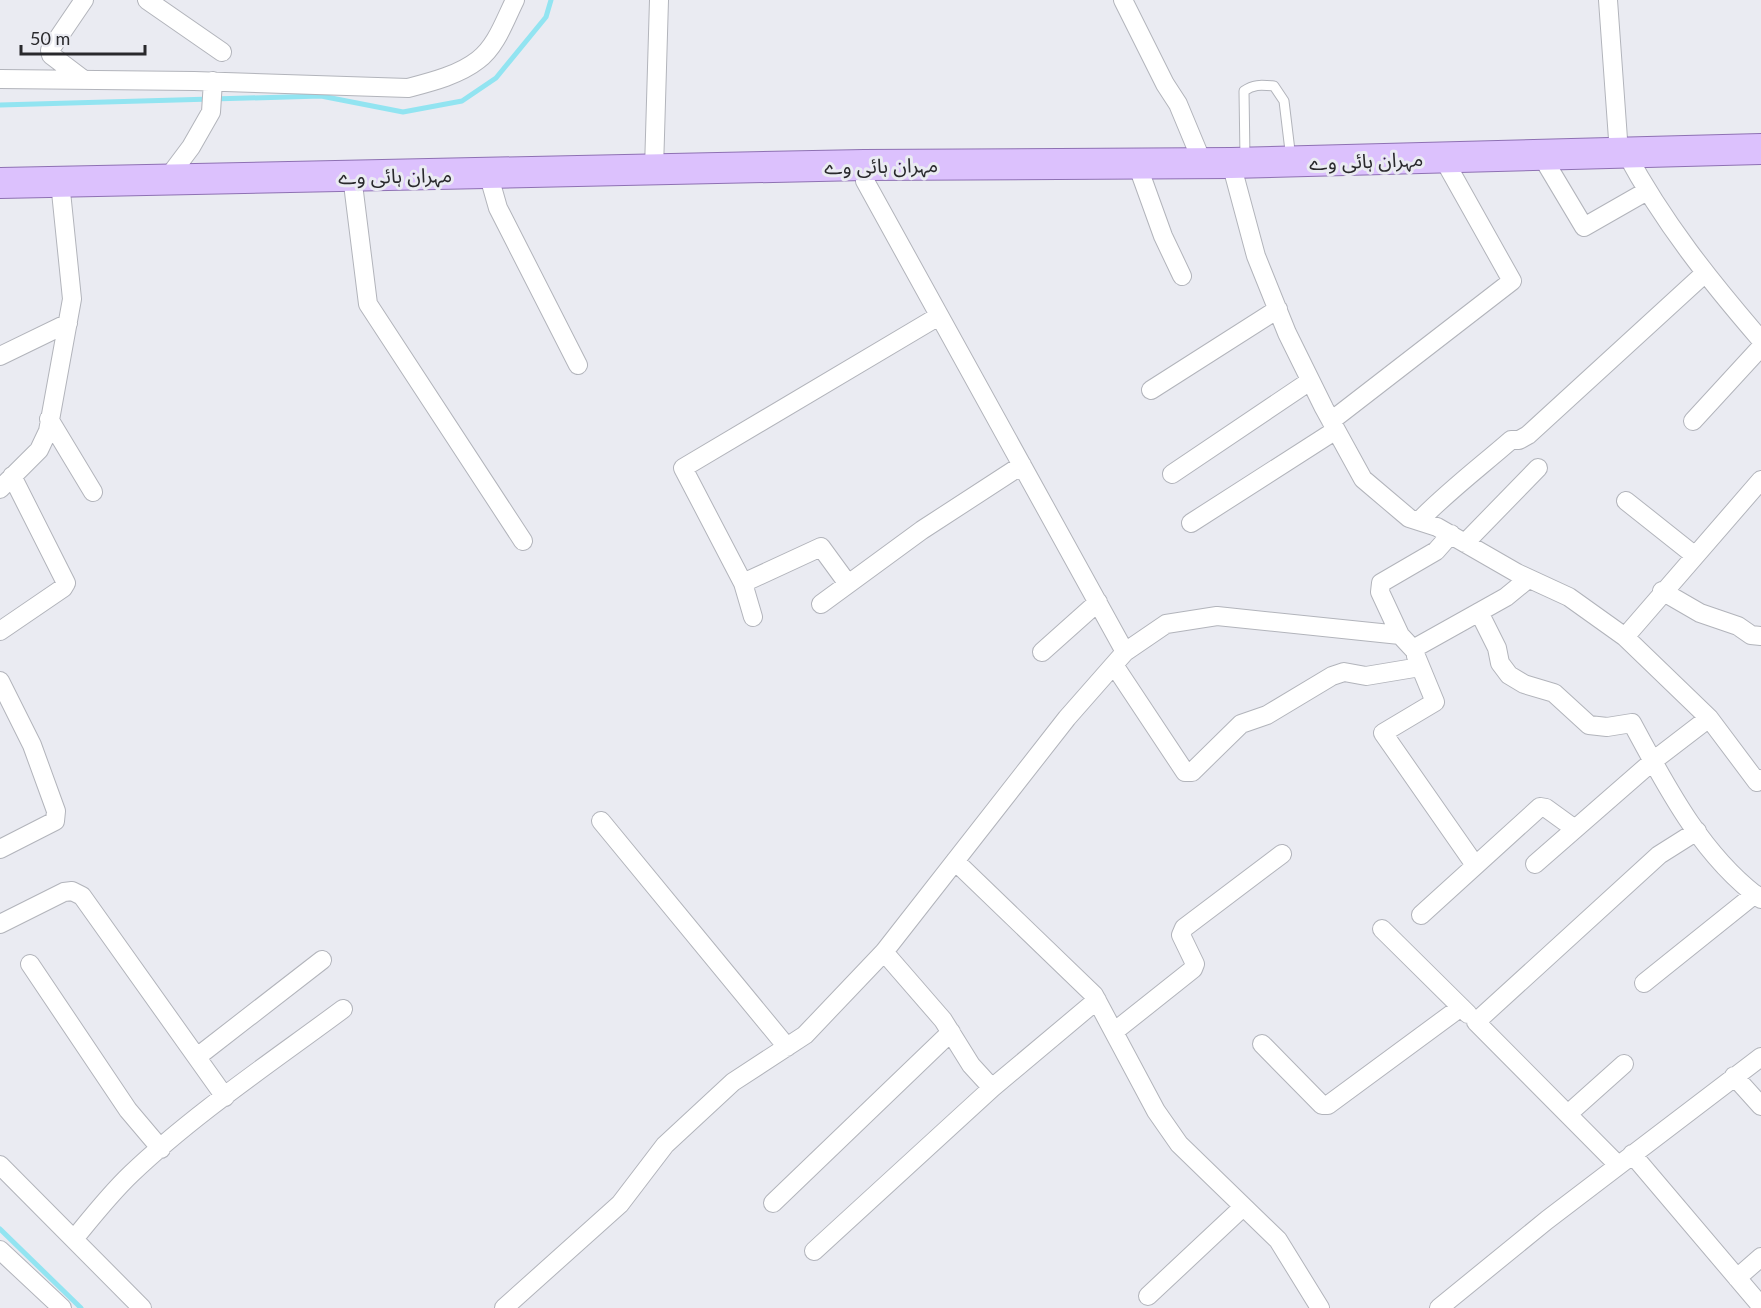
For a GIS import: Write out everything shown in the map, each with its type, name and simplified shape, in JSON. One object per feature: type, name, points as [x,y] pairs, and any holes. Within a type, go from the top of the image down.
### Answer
[{"type":"main road","name":"مہران ہائی وے","points":[[0,183],[864,165],[1291,162],[1761,149]]},
{"type":"street","points":[[84,0],[50,50],[51,55],[84,80]]},
{"type":"street","points":[[147,0],[170,6],[222,52]]},
{"type":"street","points":[[0,79],[84,80],[213,93],[408,88],[434,81],[478,60],[493,43],[514,0]]},
{"type":"street","points":[[654,169],[659,0]]},
{"type":"street","points":[[1122,0],[1165,84],[1178,104],[1226,163],[1256,256],[1278,309],[1310,381],[1364,479],[1409,518],[1458,538],[1528,579],[1569,597],[1624,637],[1709,718],[1757,782],[1761,779]]},
{"type":"street","points":[[1608,0],[1623,153],[1704,274],[1761,340]]},
{"type":"street","points":[[167,180],[191,147],[213,93]]},
{"type":"street","points":[[1541,155],[1584,227],[1647,191]]},
{"type":"street","points":[[1191,523],[1334,426],[1512,281],[1443,158]]},
{"type":"street","points":[[1137,164],[1163,236],[1182,276]]},
{"type":"street","points":[[864,165],[865,182],[1098,602],[1119,658],[1185,772],[1192,772],[1241,724],[1267,715],[1332,676],[1344,672],[1366,676],[1420,667]]},
{"type":"street","points":[[488,173],[498,208],[578,365]]},
{"type":"street","points":[[352,176],[368,304],[523,540]]},
{"type":"street","points":[[0,631],[63,588],[66,583],[6,482],[39,450],[45,441],[68,323],[72,299],[60,182]]},
{"type":"street","points":[[1419,521],[1438,501],[1454,491],[1510,440],[1519,440],[1528,435],[1704,274]]},
{"type":"street","points":[[1151,390],[1278,309]]},
{"type":"street","points":[[753,617],[743,584],[683,468],[939,316]]},
{"type":"street","points":[[0,356],[68,323]]},
{"type":"street","points":[[1693,421],[1761,347]]},
{"type":"street","points":[[1172,474],[1310,381]]},
{"type":"street","points":[[49,419],[93,492]]},
{"type":"street","points":[[821,604],[922,530],[1022,465]]},
{"type":"street","points":[[1475,865],[1383,733],[1435,702],[1413,649],[1400,635],[1380,592],[1381,583],[1458,538],[1538,468]]},
{"type":"street","points":[[1624,637],[1761,480]]},
{"type":"street","points":[[1626,501],[1694,555]]},
{"type":"street","points":[[743,584],[821,547],[848,584]]},
{"type":"street","points":[[1413,649],[1506,597],[1528,579]]},
{"type":"street","points":[[1662,591],[1700,613],[1738,626],[1751,635],[1761,636]]},
{"type":"street","points":[[1042,652],[1098,602]]},
{"type":"street","points":[[1479,612],[1497,648],[1500,663],[1509,675],[1524,684],[1554,693],[1589,725],[1607,727],[1632,723],[1653,761],[1714,855],[1758,897],[1644,983]]},
{"type":"street","points":[[504,1308],[620,1204],[665,1145],[733,1082],[805,1035],[884,952],[1067,718],[1119,658],[1166,624],[1216,616],[1400,635]]},
{"type":"street","points":[[0,681],[32,745],[56,812],[55,821],[0,849]]},
{"type":"street","points":[[1535,864],[1653,761],[1709,718]]},
{"type":"street","points":[[1421,915],[1540,807],[1546,808],[1575,829]]},
{"type":"street","points":[[601,821],[787,1047]]},
{"type":"street","points":[[1476,1022],[1659,855],[1698,831]]},
{"type":"street","points":[[1115,1031],[1193,969],[1195,964],[1181,935],[1184,928],[1282,854]]},
{"type":"street","points":[[955,861],[1097,1000],[1156,1111],[1179,1144],[1278,1240],[1320,1308]]},
{"type":"street","points":[[0,924],[64,892],[82,896],[225,1097]]},
{"type":"street","points":[[1382,929],[1568,1114],[1625,1160],[1761,1306]]},
{"type":"street","points":[[884,952],[951,1032],[971,1065],[992,1088]]},
{"type":"street","points":[[197,1057],[322,960]]},
{"type":"street","points":[[30,964],[128,1110],[160,1149]]},
{"type":"street","points":[[814,1251],[992,1088],[1097,1000]]},
{"type":"street","points":[[1262,1044],[1322,1105],[1328,1105],[1461,1007]]},
{"type":"street","points":[[74,1239],[122,1183],[160,1149],[343,1008]]},
{"type":"street","points":[[773,1203],[951,1032]]},
{"type":"street","points":[[1439,1308],[1625,1160],[1761,1057]]},
{"type":"street","points":[[1568,1114],[1624,1064]]},
{"type":"street","points":[[1734,1076],[1761,1106]]},
{"type":"street","points":[[0,1165],[142,1308]]},
{"type":"street","points":[[1148,1296],[1243,1207]]},
{"type":"street","points":[[0,1250],[62,1308]]},
{"type":"street","points":[[1737,1278],[1761,1257]]},
{"type":"lane","points":[[1226,163],[1244,92],[1253,85],[1274,86],[1284,101],[1291,162]]},
{"type":"waterway","points":[[0,105],[321,96],[403,112],[462,101],[496,78],[546,17],[551,0]]},
{"type":"waterway","points":[[0,1229],[81,1308]]}]
